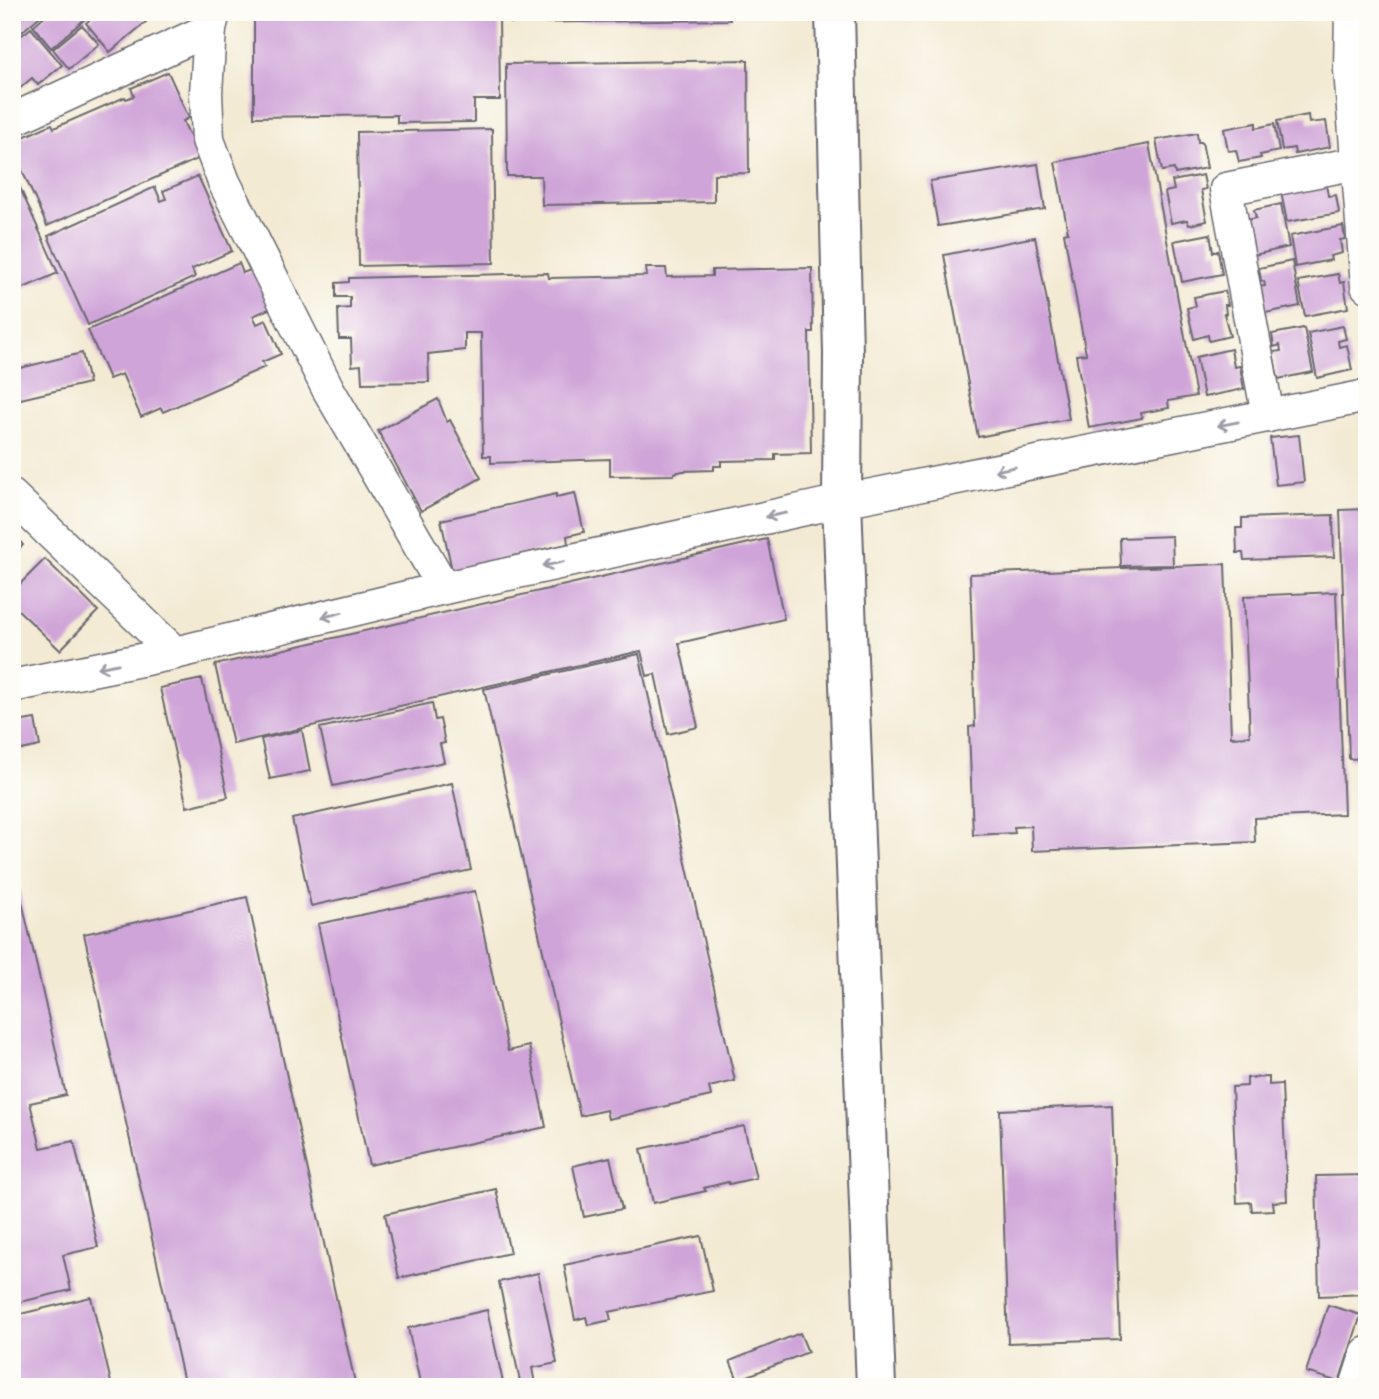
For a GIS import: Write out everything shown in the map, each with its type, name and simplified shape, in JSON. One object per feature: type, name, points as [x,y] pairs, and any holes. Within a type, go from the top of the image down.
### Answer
[{"type":"street","points":[[835,12],[843,353],[842,501],[876,1387]]},
{"type":"street","points":[[1351,12],[1358,68],[1367,286]]},
{"type":"street","points":[[12,120],[205,19],[208,141],[224,183],[328,389],[444,588]]},
{"type":"street","points":[[1268,416],[1226,189],[1361,174]]},
{"type":"street","points":[[12,686],[175,653],[444,588],[842,501],[1367,396]]},
{"type":"street","points":[[12,496],[175,653]]},
{"type":"street","points":[[1356,1387],[1367,1353]]},
{"type":"building","points":[[12,12],[45,12],[12,40]]},
{"type":"building","points":[[49,12],[93,12],[51,48],[33,26]]},
{"type":"building","points":[[98,12],[136,12],[146,22],[110,52],[86,23]]},
{"type":"building","points":[[254,12],[499,12],[500,100],[474,100],[474,122],[397,123],[397,115],[254,117]]},
{"type":"building","points":[[511,12],[730,12],[730,20],[511,23]]},
{"type":"building","points":[[82,25],[99,44],[69,69],[53,49]]},
{"type":"building","points":[[31,28],[62,65],[38,85],[32,78],[12,95],[12,43]]},
{"type":"building","points":[[748,60],[749,173],[714,174],[714,202],[542,205],[541,176],[507,176],[506,64]]},
{"type":"building","points":[[168,72],[189,118],[183,121],[200,158],[47,226],[12,148],[12,142],[52,124],[54,128],[125,97],[134,96],[131,88]]},
{"type":"building","points":[[1308,115],[1309,123],[1326,121],[1330,147],[1295,154],[1294,148],[1282,150],[1277,121]]},
{"type":"building","points":[[1256,123],[1256,128],[1274,124],[1279,151],[1239,162],[1236,150],[1228,151],[1224,129]]},
{"type":"building","points":[[492,129],[494,263],[359,266],[357,132]]},
{"type":"building","points":[[1197,133],[1198,142],[1202,142],[1207,168],[1175,174],[1174,169],[1162,171],[1156,140]]},
{"type":"building","points":[[1149,144],[1196,396],[1168,401],[1169,408],[1141,413],[1142,418],[1089,428],[1076,355],[1086,354],[1064,233],[1068,232],[1055,162]]},
{"type":"building","points":[[1038,164],[1045,209],[938,226],[930,181]]},
{"type":"building","points":[[12,170],[58,273],[12,293]]},
{"type":"building","points":[[1203,175],[1206,189],[1201,190],[1207,221],[1189,225],[1187,220],[1171,223],[1165,192],[1174,190],[1172,181]]},
{"type":"building","points":[[198,176],[232,251],[192,269],[195,277],[88,325],[48,236],[155,187],[161,201],[166,199],[163,191]]},
{"type":"building","points":[[1326,184],[1328,196],[1336,195],[1339,213],[1287,222],[1281,192]]},
{"type":"building","points":[[1281,204],[1289,247],[1254,255],[1247,220],[1256,218],[1254,210]]},
{"type":"building","points":[[1343,226],[1345,239],[1340,240],[1342,253],[1330,256],[1331,260],[1295,267],[1290,236]]},
{"type":"building","points":[[1210,234],[1213,252],[1218,251],[1222,274],[1182,282],[1174,241]]},
{"type":"building","points":[[1035,237],[1069,419],[978,437],[944,255]]},
{"type":"building","points":[[1292,261],[1300,306],[1265,313],[1260,287],[1265,286],[1264,281],[1261,281],[1259,268]]},
{"type":"building","points":[[239,263],[243,273],[257,270],[267,293],[269,309],[253,316],[257,324],[266,320],[281,354],[262,362],[265,367],[163,412],[161,408],[141,417],[122,374],[109,379],[88,330]]},
{"type":"building","points":[[646,268],[666,268],[667,277],[712,276],[712,270],[812,268],[813,332],[809,332],[811,453],[775,454],[775,460],[721,461],[721,466],[714,466],[714,470],[683,471],[674,475],[610,476],[610,459],[491,463],[491,456],[483,456],[481,333],[465,333],[465,350],[428,354],[429,382],[362,383],[361,365],[352,366],[351,339],[339,339],[338,309],[350,308],[350,297],[336,297],[336,283],[349,282],[349,278],[548,273],[549,278],[647,276]]},
{"type":"building","points":[[1338,274],[1340,283],[1344,282],[1348,308],[1305,316],[1298,281]]},
{"type":"building","points":[[1225,291],[1228,305],[1225,305],[1224,314],[1230,336],[1209,341],[1208,335],[1194,339],[1187,308],[1196,306],[1194,297]]},
{"type":"building","points":[[1343,326],[1346,339],[1338,341],[1339,347],[1347,345],[1352,370],[1317,378],[1308,333]]},
{"type":"building","points":[[1304,328],[1313,372],[1278,379],[1273,352],[1281,351],[1280,345],[1274,347],[1272,334]]},
{"type":"building","points":[[1231,349],[1234,367],[1240,366],[1244,389],[1204,397],[1196,357]]},
{"type":"building","points":[[82,353],[89,383],[12,401],[12,370]]},
{"type":"building","points":[[438,399],[447,422],[450,420],[481,478],[421,511],[378,431]]},
{"type":"building","points":[[1299,435],[1304,482],[1276,485],[1270,438]]},
{"type":"building","points":[[575,493],[584,532],[567,536],[568,544],[452,570],[441,520],[556,494],[556,497]]},
{"type":"building","points":[[1367,509],[1367,758],[1349,759],[1340,510]]},
{"type":"building","points":[[1333,515],[1334,557],[1244,560],[1243,553],[1237,553],[1236,528],[1242,528],[1242,518]]},
{"type":"building","points":[[12,521],[19,529],[14,534],[23,545],[12,554]]},
{"type":"building","points":[[1172,536],[1173,565],[1121,566],[1120,538]]},
{"type":"building","points":[[767,539],[784,619],[679,643],[698,727],[668,734],[655,674],[647,676],[641,651],[233,744],[215,665]]},
{"type":"building","points":[[45,559],[98,611],[60,650],[12,604],[12,592]]},
{"type":"building","points":[[1225,564],[1231,737],[1250,736],[1244,596],[1336,592],[1344,814],[1254,818],[1255,842],[1032,851],[1031,826],[1014,827],[1015,833],[973,835],[969,727],[975,726],[970,574]]},
{"type":"building","points":[[639,654],[735,1081],[709,1087],[711,1096],[608,1119],[606,1110],[580,1116],[484,689]]},
{"type":"building","points":[[202,679],[228,797],[187,807],[160,688]]},
{"type":"building","points":[[432,703],[435,720],[440,719],[445,743],[440,744],[444,762],[333,786],[320,728]]},
{"type":"building","points":[[35,719],[40,746],[12,752],[12,723]]},
{"type":"building","points":[[302,730],[310,771],[270,779],[261,739]]},
{"type":"building","points":[[452,783],[471,870],[311,906],[292,819]]},
{"type":"building","points":[[18,884],[66,1095],[30,1103],[41,1148],[74,1141],[98,1247],[63,1255],[71,1290],[12,1304],[12,885]]},
{"type":"building","points":[[475,891],[508,1051],[529,1046],[546,1127],[369,1165],[318,924]]},
{"type":"building","points":[[247,897],[356,1387],[185,1387],[84,934]]},
{"type":"building","points":[[1269,1077],[1269,1085],[1282,1084],[1287,1201],[1273,1202],[1274,1210],[1252,1211],[1251,1202],[1237,1203],[1232,1087],[1247,1086],[1247,1078]]},
{"type":"building","points":[[1112,1105],[1120,1339],[1008,1343],[1000,1110]]},
{"type":"building","points":[[744,1126],[756,1178],[729,1184],[728,1182],[704,1188],[706,1191],[653,1203],[641,1149]]},
{"type":"building","points":[[610,1157],[622,1209],[584,1217],[573,1166]]},
{"type":"building","points":[[1367,1175],[1367,1294],[1319,1296],[1316,1176]]},
{"type":"building","points":[[496,1189],[510,1253],[399,1278],[385,1214]]},
{"type":"building","points":[[701,1236],[713,1291],[609,1312],[611,1320],[588,1325],[586,1317],[575,1320],[564,1265]]},
{"type":"building","points":[[538,1273],[557,1363],[532,1368],[535,1383],[521,1386],[499,1282]]},
{"type":"building","points":[[91,1297],[112,1387],[12,1387],[12,1316]]},
{"type":"building","points":[[1328,1305],[1361,1315],[1339,1382],[1306,1372]]},
{"type":"building","points":[[487,1310],[504,1387],[421,1387],[408,1328]]},
{"type":"building","points":[[800,1333],[808,1352],[738,1380],[730,1361]]}]
